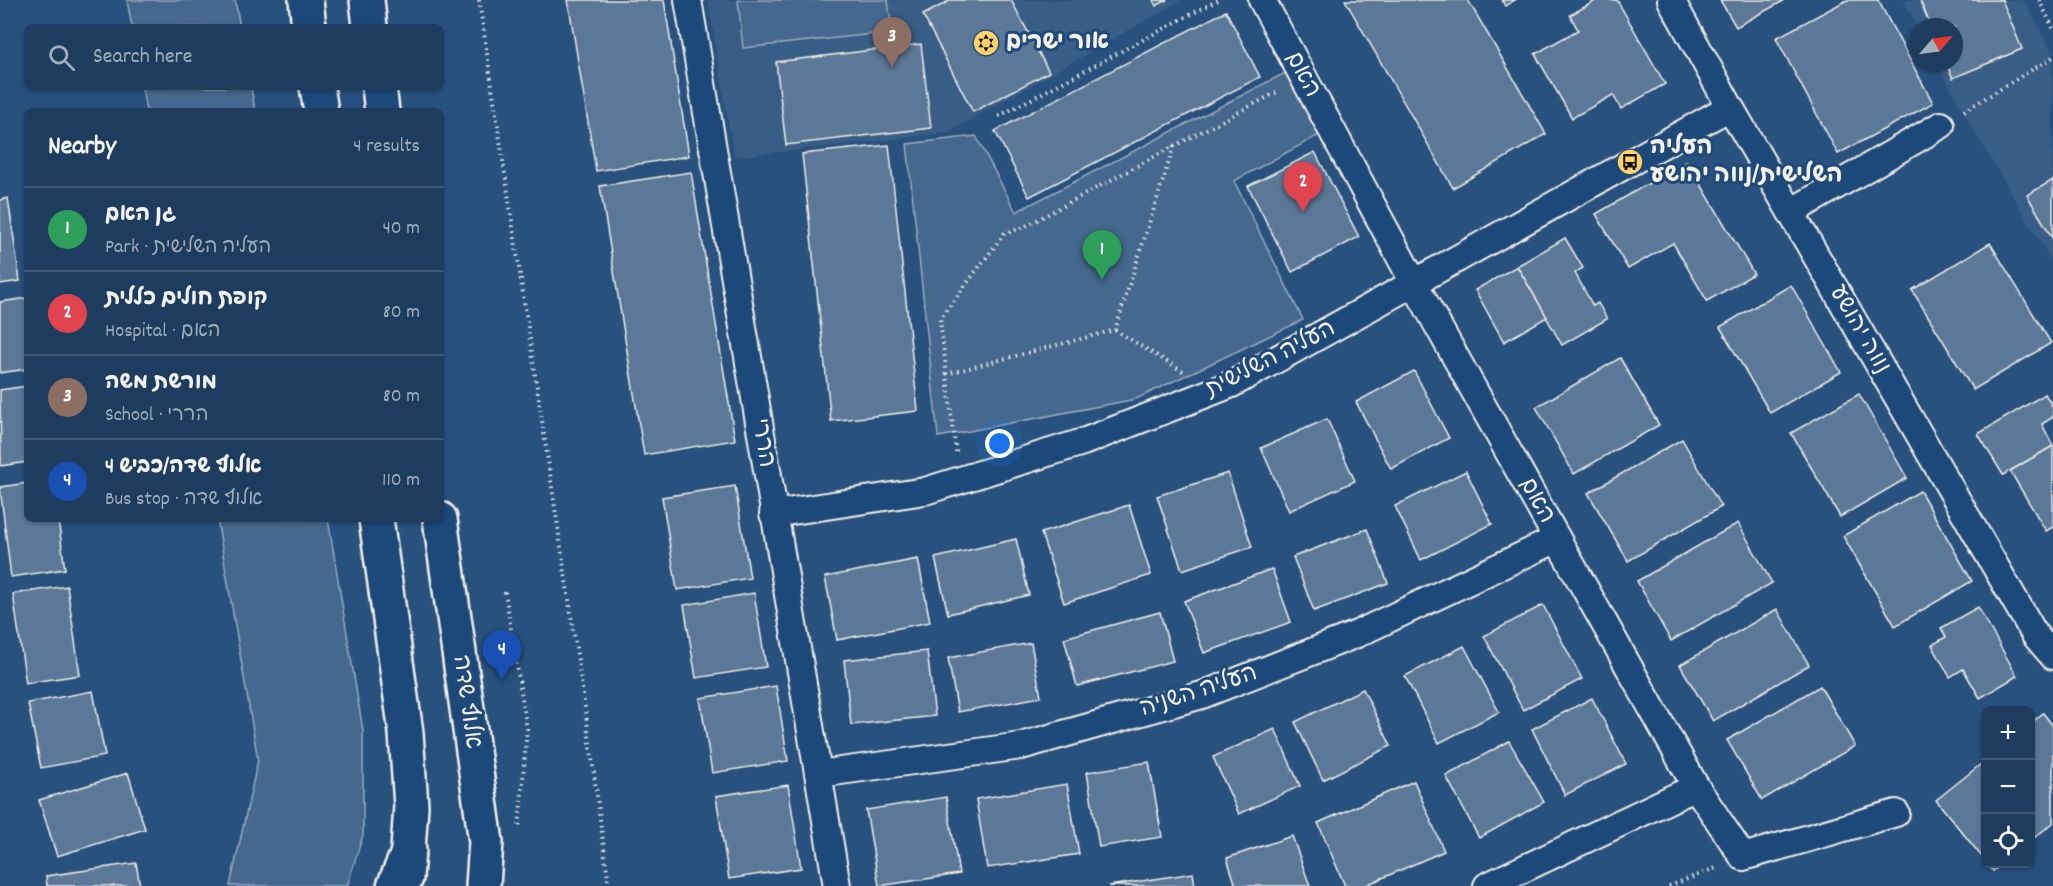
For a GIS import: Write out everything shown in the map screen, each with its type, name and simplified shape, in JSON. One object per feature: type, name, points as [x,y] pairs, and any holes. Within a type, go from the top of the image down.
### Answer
[{"type":"main road","points":[[306,0],[309,24]]},
{"type":"main road","points":[[367,0],[370,24]]},
{"type":"main road","points":[[318,90],[321,108]]},
{"type":"main road","points":[[379,90],[382,108]]},
{"type":"main road","points":[[376,522],[406,733],[411,806],[405,886]]},
{"type":"main road","name":"אלוף שדה","points":[[440,522],[486,842],[483,886]]},
{"type":"main road","points":[[394,886],[409,850]]},
{"type":"street","name":"הררי","points":[[688,0],[837,886]]},
{"type":"street","name":"האם","points":[[1262,0],[1414,283],[1696,788],[1743,857]]},
{"type":"street","name":"נווה יהושע","points":[[1671,0],[1730,107],[2035,635],[2053,656]]},
{"type":"street","name":"העליה השלישית","points":[[773,514],[925,491],[1083,442],[1232,384],[1730,107]]},
{"type":"street","points":[[1791,212],[1941,125]]},
{"type":"street","name":"העליה השניה","points":[[819,774],[1021,746],[1202,695],[1357,634],[1557,539]]},
{"type":"street","points":[[1487,886],[1696,788]]},
{"type":"street","points":[[1743,857],[1896,813]]},
{"type":"path","points":[[479,0],[586,714],[609,886]]},
{"type":"path","points":[[999,116],[1218,0]]},
{"type":"path","points":[[2039,0],[2053,28]]},
{"type":"path","points":[[1941,125],[2053,57]]},
{"type":"path","points":[[959,480],[940,319],[1004,234],[1024,227],[1304,79]]},
{"type":"path","points":[[1115,330],[1174,146]]},
{"type":"path","points":[[946,374],[1115,330],[1215,391]]},
{"type":"path","points":[[505,592],[527,729],[519,831]]},
{"type":"path","points":[[1669,886],[1743,857]]},
{"type":"shaded area","points":[[127,0],[235,0],[239,24],[131,24]]},
{"type":"shaded area","points":[[708,0],[1182,0],[947,133],[734,157]]},
{"type":"shaded area","points":[[738,0],[888,0],[892,32],[743,48]]},
{"type":"shaded area","points":[[1903,0],[2024,0],[2053,54],[2053,264],[1942,72],[1963,72],[1963,18],[1913,18]]},
{"type":"shaded area","points":[[1289,71],[1321,134],[1234,181],[1303,320],[1136,399],[938,437],[907,144],[976,136],[1016,212]]},
{"type":"shaded area","points":[[142,90],[252,90],[254,108],[146,108]]},
{"type":"shaded area","points":[[218,522],[328,522],[363,731],[363,835],[347,886],[230,886],[258,760]]},
{"type":"building","points":[[568,0],[664,0],[689,156],[596,171]]},
{"type":"building","name":"אור ישרים","points":[[951,0],[1011,0],[1049,72],[973,112],[923,15]]},
{"type":"building","points":[[1153,0],[1167,0],[1156,6]]},
{"type":"building","points":[[1345,0],[1468,0],[1546,134],[1453,188]]},
{"type":"building","points":[[1502,0],[1515,0],[1505,6]]},
{"type":"building","points":[[1597,0],[1617,0],[1665,84],[1621,109],[1613,95],[1572,118],[1535,54],[1578,30],[1570,15]]},
{"type":"building","points":[[1720,0],[1785,0],[1736,27]]},
{"type":"building","points":[[1847,0],[1878,0],[1909,58],[1909,72],[1916,72],[1933,103],[1838,154],[1776,38]]},
{"type":"building","points":[[1920,0],[2002,0],[2022,49],[1953,78],[1950,72],[1963,72],[1963,18],[1927,18]]},
{"type":"building","points":[[1226,11],[1260,77],[1029,197],[995,131]]},
{"type":"building","points":[[921,44],[931,128],[786,145],[776,62]]},
{"type":"building","points":[[889,145],[918,411],[831,421],[802,154]]},
{"type":"building","points":[[1315,152],[1359,237],[1292,272],[1248,186]]},
{"type":"building","points":[[1687,161],[1754,274],[1707,301],[1673,243],[1628,269],[1596,214]]},
{"type":"building","points":[[691,172],[735,440],[644,455],[600,186]]},
{"type":"building","points":[[2053,180],[2053,239],[2027,195]]},
{"type":"building","points":[[8,198],[20,281],[0,284],[0,200]]},
{"type":"building","points":[[1565,238],[1583,268],[1575,273],[1593,306],[1598,303],[1607,319],[1562,345],[1517,266]]},
{"type":"building","points":[[1990,243],[2051,343],[1973,390],[1912,290]]},
{"type":"building","points":[[1517,266],[1547,317],[1504,342],[1475,290]]},
{"type":"building","points":[[1791,285],[1841,372],[1770,413],[1720,327]]},
{"type":"building","points":[[24,298],[24,369],[0,373],[0,302]]},
{"type":"building","points":[[1620,358],[1659,425],[1574,474],[1536,407]]},
{"type":"building","points":[[1414,371],[1449,438],[1391,469],[1356,402]]},
{"type":"building","points":[[24,386],[24,462],[1,466],[0,390]]},
{"type":"building","points":[[1859,394],[1907,478],[1840,517],[1791,433]]},
{"type":"building","points":[[2045,394],[2053,407],[2053,417],[2042,424],[2053,446],[2003,475],[1978,434]]},
{"type":"building","points":[[1327,419],[1355,481],[1289,511],[1261,448]]},
{"type":"building","points":[[1682,439],[1721,507],[1628,561],[1588,493]]},
{"type":"building","points":[[2053,446],[2053,527],[2046,531],[2010,471]]},
{"type":"building","points":[[1466,471],[1492,524],[1421,560],[1395,506]]},
{"type":"building","points":[[1228,473],[1252,547],[1182,570],[1157,496]]},
{"type":"building","points":[[24,483],[24,522],[58,522],[65,569],[11,577],[0,487]]},
{"type":"building","points":[[735,486],[750,578],[677,590],[662,497]]},
{"type":"building","points":[[1920,491],[1972,581],[1895,626],[1843,536]]},
{"type":"building","points":[[1129,505],[1151,575],[1064,603],[1041,533]]},
{"type":"building","points":[[1738,523],[1772,583],[1671,641],[1637,581]]},
{"type":"building","points":[[1367,529],[1388,583],[1314,611],[1293,557]]},
{"type":"building","points":[[1016,539],[1029,595],[948,614],[935,558]]},
{"type":"building","points":[[918,559],[930,622],[837,640],[825,577]]},
{"type":"building","points":[[1272,569],[1291,622],[1204,653],[1184,601]]},
{"type":"building","points":[[67,586],[80,675],[26,683],[13,594]]},
{"type":"building","points":[[754,593],[766,667],[696,678],[684,605]]},
{"type":"building","points":[[1543,605],[1582,679],[1523,710],[1484,636]]},
{"type":"building","points":[[1978,607],[2017,676],[1980,698],[1963,669],[1950,677],[1932,645],[1946,637],[1941,628]]},
{"type":"building","points":[[1777,609],[1809,665],[1713,721],[1680,665]]},
{"type":"building","points":[[1160,612],[1173,661],[1077,686],[1064,638]]},
{"type":"building","points":[[1031,643],[1041,697],[958,712],[948,658]]},
{"type":"building","points":[[1464,646],[1499,712],[1439,743],[1405,676]]},
{"type":"building","points":[[927,651],[935,716],[851,725],[844,660]]},
{"type":"building","points":[[776,686],[788,761],[712,773],[700,698]]},
{"type":"building","points":[[1820,686],[1855,746],[1762,800],[1727,740]]},
{"type":"building","points":[[1363,689],[1391,746],[1323,780],[1295,722]]},
{"type":"building","points":[[93,691],[105,756],[41,768],[28,703]]},
{"type":"building","points":[[1592,698],[1626,764],[1565,795],[1532,729]]},
{"type":"building","points":[[2043,713],[2053,726],[2053,823],[2035,837],[2035,760],[2035,720]]},
{"type":"building","points":[[1275,729],[1300,786],[1239,814],[1213,757]]},
{"type":"building","points":[[1509,741],[1544,802],[1479,838],[1446,776]]},
{"type":"building","points":[[1149,762],[1162,837],[1099,847],[1087,772]]},
{"type":"building","points":[[1981,764],[1981,856],[1936,800]]},
{"type":"building","points":[[128,773],[145,829],[57,856],[39,800]]},
{"type":"building","points":[[1414,781],[1444,851],[1364,886],[1345,886],[1318,823]]},
{"type":"building","points":[[1067,784],[1079,854],[987,868],[976,799]]},
{"type":"building","points":[[788,785],[801,868],[729,879],[716,796]]},
{"type":"building","points":[[946,797],[959,874],[879,886],[866,810]]},
{"type":"building","points":[[1292,836],[1310,886],[1236,886],[1227,858]]},
{"type":"building","points":[[136,863],[140,886],[47,886],[46,876]]},
{"type":"building","points":[[1193,873],[1195,886],[1109,886]]},
{"type":"place","name":"אור ישרים","points":[[986,43]]},
{"type":"place","name":"מורשת משה","points":[[892,67]]},
{"type":"place","name":"העליה השלישית/נווה יהושע","points":[[1630,162]]},
{"type":"place","name":"קופת חולים כללית","points":[[1303,212]]},
{"type":"place","name":"גן האם","points":[[1102,280]]},
{"type":"place","name":"אלוף שדה/כביש 4","points":[[502,680]]}]
